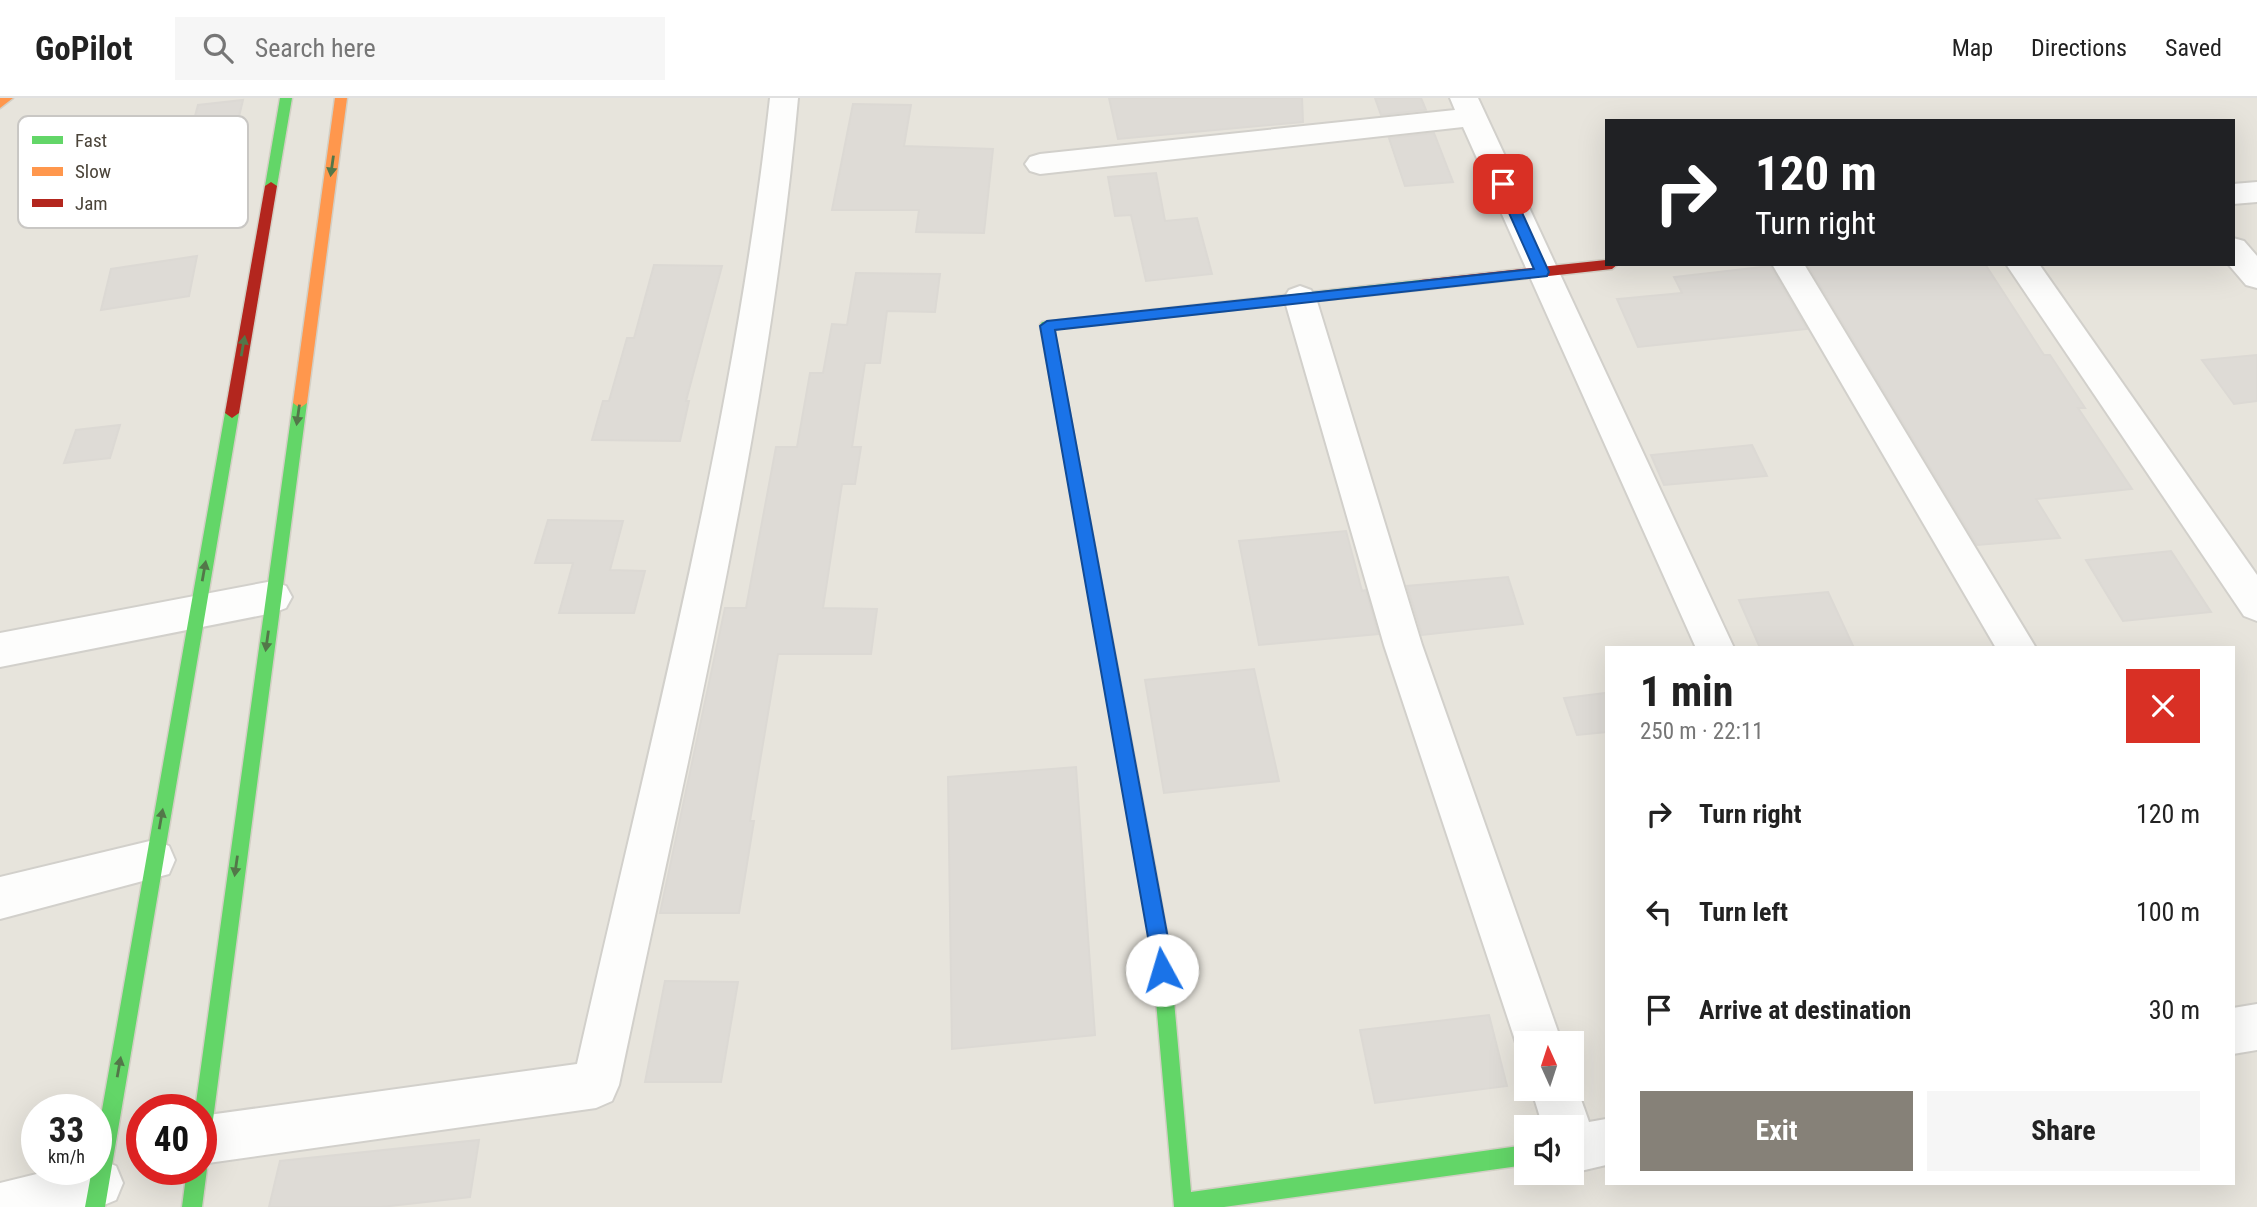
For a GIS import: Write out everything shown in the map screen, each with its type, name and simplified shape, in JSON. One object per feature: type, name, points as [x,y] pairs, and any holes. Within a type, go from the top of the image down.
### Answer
[{"type":"street","points":[[0,104],[7,98]]},
{"type":"street","points":[[0,1207],[97,1195],[286,98]]},
{"type":"street","points":[[207,1094],[341,98]]},
{"type":"street","points":[[217,1135],[596,1085],[741,413],[775,189],[784,98]]},
{"type":"street","points":[[1040,164],[1469,108],[1714,646]]},
{"type":"street","points":[[2235,194],[2257,192]]},
{"type":"street","points":[[2235,251],[2257,277]]},
{"type":"street","points":[[1514,1157],[1182,1203],[1160,944],[1047,326],[1605,265]]},
{"type":"street","points":[[1789,266],[2016,646]]},
{"type":"street","points":[[2023,266],[2257,605]]},
{"type":"street","points":[[1300,298],[1403,645],[1535,1031]]},
{"type":"street","points":[[0,650],[273,597]]},
{"type":"street","points":[[0,898],[154,860]]},
{"type":"street","points":[[192,1207],[195,1185]]},
{"type":"shaded area","points":[[0,98],[2257,98],[2257,1207],[0,1207]]},
{"type":"building","points":[[1109,98],[1302,98],[1303,122],[1118,139]]},
{"type":"building","points":[[1375,98],[1421,98],[1426,110],[1381,115]]},
{"type":"building","points":[[243,100],[239,116],[195,116],[198,105]]},
{"type":"building","points":[[853,104],[911,105],[904,146],[993,149],[984,233],[916,232],[919,210],[832,210]]},
{"type":"building","points":[[1434,133],[1453,182],[1405,186],[1389,138]]},
{"type":"building","points":[[1156,173],[1165,221],[1197,218],[1212,274],[1146,281],[1131,215],[1115,216],[1108,177]]},
{"type":"building","points":[[197,256],[189,296],[101,310],[111,269]]},
{"type":"building","points":[[654,265],[722,266],[686,401],[689,401],[680,441],[592,440],[603,401],[609,401],[627,338],[634,338]]},
{"type":"building","points":[[1770,266],[1807,329],[1638,347],[1617,299],[1682,293],[1674,277]]},
{"type":"building","points":[[1808,266],[1986,266],[2044,355],[2050,355],[2085,408],[2078,408],[2132,489],[2036,499],[2060,538],[1977,545]]},
{"type":"building","points":[[856,273],[940,274],[935,312],[887,311],[880,363],[865,363],[852,447],[861,447],[855,484],[842,484],[823,608],[877,609],[871,654],[778,654],[750,821],[754,821],[739,913],[660,913],[725,608],[746,608],[776,447],[797,447],[810,373],[823,373],[832,324],[847,325]]},
{"type":"building","points":[[2257,355],[2257,401],[2234,404],[2202,360]]},
{"type":"building","points":[[120,425],[110,458],[64,463],[76,430]]},
{"type":"building","points":[[1752,445],[1767,476],[1664,485],[1651,455]]},
{"type":"building","points":[[548,520],[623,521],[610,570],[645,571],[634,613],[559,613],[573,563],[535,563]]},
{"type":"building","points":[[1346,531],[1362,591],[1366,590],[1378,634],[1259,645],[1239,541]]},
{"type":"building","points":[[2171,551],[2211,612],[2123,621],[2086,560]]},
{"type":"building","points":[[1508,577],[1523,624],[1422,635],[1407,586]]},
{"type":"building","points":[[1828,592],[1853,646],[1759,646],[1739,600]]},
{"type":"building","points":[[1254,669],[1279,781],[1164,793],[1145,680]]},
{"type":"building","points":[[1605,693],[1605,732],[1577,735],[1564,698]]},
{"type":"building","points":[[1076,767],[1095,1035],[952,1049],[948,777]]},
{"type":"building","points":[[665,981],[738,982],[721,1082],[645,1082]]},
{"type":"building","points":[[1489,1015],[1507,1086],[1375,1103],[1360,1030]]},
{"type":"building","points":[[479,1140],[470,1197],[381,1207],[269,1207],[280,1161]]},
{"type":"traffic: fast","points":[[271,186],[286,98]]},
{"type":"traffic: fast","points":[[1110,669],[1047,325],[1420,285]]},
{"type":"traffic: fast","points":[[207,1094],[300,403]]},
{"type":"traffic: fast","points":[[95,1207],[232,413]]},
{"type":"traffic: fast","points":[[1146,867],[1160,944],[1182,1203],[1514,1157]]},
{"type":"traffic: fast","points":[[192,1207],[195,1185]]},
{"type":"traffic: slow","points":[[0,104],[7,98]]},
{"type":"traffic: slow","points":[[300,403],[341,98]]},
{"type":"traffic: jam","points":[[232,413],[271,186]]},
{"type":"traffic: jam","points":[[1420,285],[1605,265]]},
{"type":"traffic: jam","points":[[1110,669],[1146,867]]},
{"type":"route","points":[[1162,970],[1160,944],[1047,326],[1542,272],[1503,184]]}]
